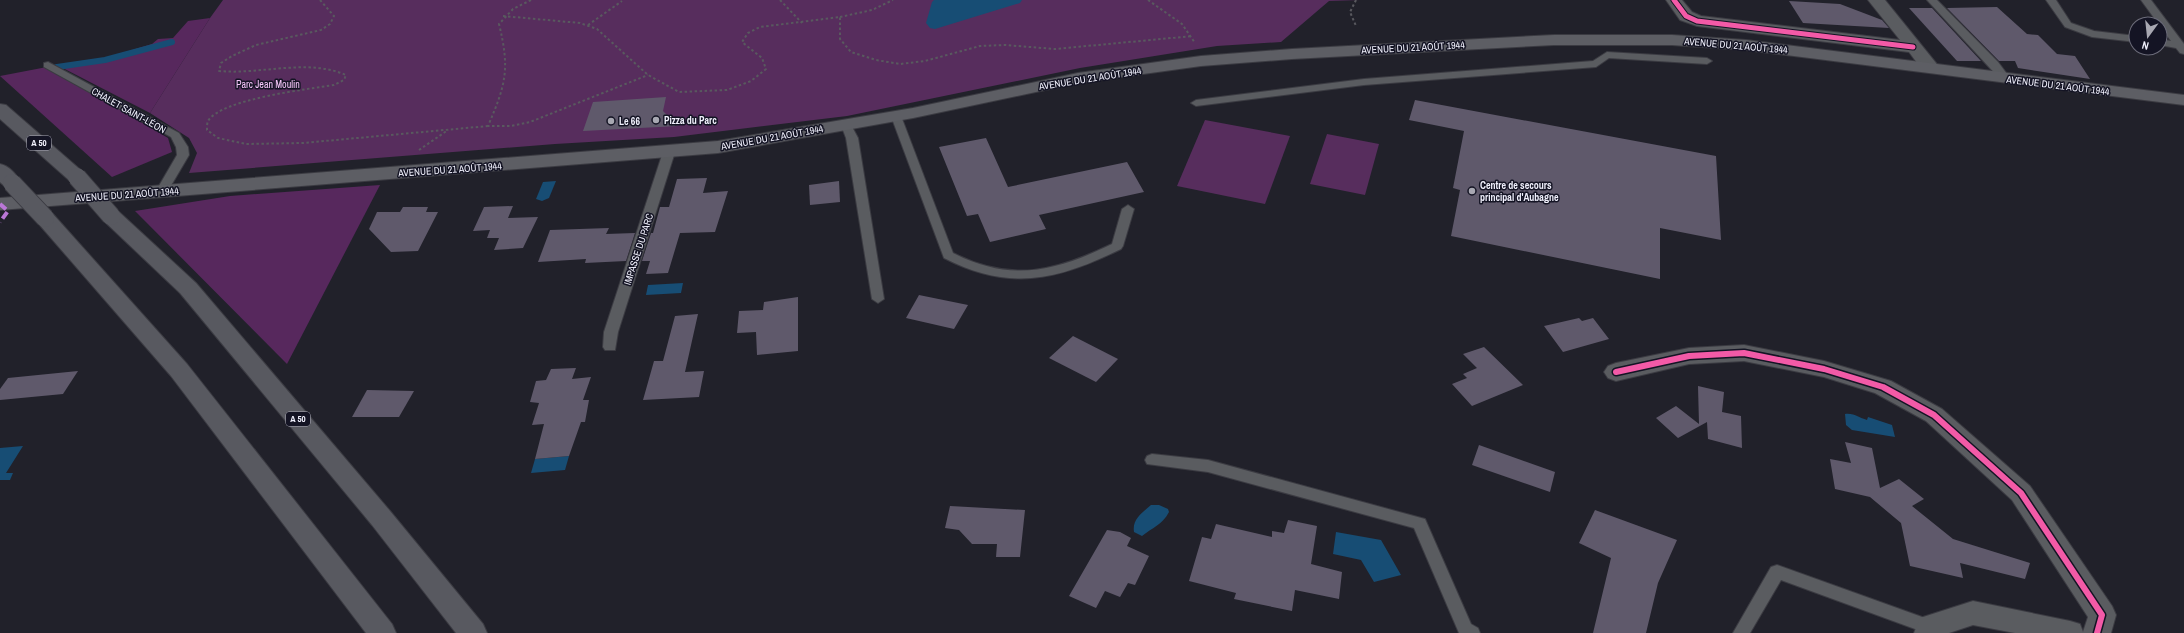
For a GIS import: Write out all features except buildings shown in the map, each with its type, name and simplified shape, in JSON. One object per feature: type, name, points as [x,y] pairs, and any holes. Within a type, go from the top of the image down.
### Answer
[{"type":"highway","name":"A 50","points":[[0,109],[77,177],[111,216],[188,288],[381,518],[473,633]]},
{"type":"highway","points":[[6,176],[179,370],[382,633]]},
{"type":"main road","name":"AVENUE DU 21 AOÛT 1944","points":[[0,204],[718,147],[896,116],[1078,78],[1201,61],[1270,55],[1554,40],[1672,40],[1798,51],[2184,100]]},
{"type":"street","points":[[1674,0],[1686,16],[1697,21],[1913,47]]},
{"type":"street","points":[[1876,0],[1931,68]]},
{"type":"street","points":[[1697,21],[1706,30],[1707,43]]},
{"type":"street","points":[[1616,372],[1689,356],[1744,353],[1824,369],[1883,387],[1934,415],[2022,493],[2102,615],[2097,633]]},
{"type":"street","points":[[1929,630],[1973,613],[2070,633]]},
{"type":"lane","points":[[1932,0],[1994,64],[2005,78]]},
{"type":"lane","points":[[2051,0],[2068,25],[2092,34],[2128,38]]},
{"type":"lane","points":[[2146,0],[2182,48]]},
{"type":"lane","points":[[2168,44],[2182,48]]},
{"type":"lane","points":[[1196,103],[1364,82],[1596,64],[1606,56],[1707,61]]},
{"type":"lane","name":"CHALET SAINT-LÉON","points":[[48,65],[175,135],[182,147],[183,155],[162,191]]},
{"type":"lane","points":[[896,116],[948,255],[962,264],[992,271],[1043,274],[1088,260],[1117,246],[1128,209]]},
{"type":"lane","points":[[846,124],[852,138],[878,299]]},
{"type":"lane","name":"IMPASSE DU PARC","points":[[610,348],[611,332],[669,152]]},
{"type":"lane","points":[[1152,460],[1208,466],[1420,522],[1465,629],[1472,633]]},
{"type":"lane","points":[[1741,633],[1777,572],[1929,630]]},
{"type":"path","points":[[320,0],[334,16],[330,24],[320,30],[254,45],[231,55],[220,63],[219,71],[231,73],[269,70],[339,70],[346,75],[344,80],[334,85],[227,106],[217,112],[208,121],[207,130],[218,138],[246,144],[289,143],[488,126],[511,126],[530,122],[648,75]]},
{"type":"path","points":[[488,126],[505,88],[508,67],[499,24],[503,16],[531,0]]},
{"type":"path","points":[[780,0],[803,23]]},
{"type":"path","points":[[503,16],[555,19],[597,29],[648,75],[678,92],[727,90],[752,82],[766,69],[762,58],[742,42],[748,34],[760,27],[803,23],[840,17],[872,10],[893,0]]},
{"type":"path","points":[[1148,0],[1167,11],[1193,36],[1201,61]]},
{"type":"path","points":[[1356,0],[1350,12],[1356,26]]},
{"type":"path","points":[[588,26],[622,1]]},
{"type":"path","points":[[840,17],[840,38],[851,52],[876,60],[900,64],[925,61],[980,46],[1005,45],[1055,49],[1193,36]]},
{"type":"green space","name":"Parc Jean Moulin","points":[[223,0],[1360,0],[1329,1],[1281,42],[1217,46],[1080,68],[847,116],[674,137],[555,144],[189,173],[197,153],[189,138],[150,113]]},
{"type":"green space","points":[[1205,120],[1290,136],[1265,204],[1177,186]]},
{"type":"green space","points":[[1327,134],[1379,144],[1365,195],[1310,184]]},
{"type":"shaded area","points":[[210,18],[150,113],[57,65],[109,57],[152,44],[158,39],[173,38],[188,21]]},
{"type":"shaded area","points":[[47,67],[168,138],[172,152],[112,177],[0,76]]},
{"type":"shaded area","points":[[380,185],[287,364],[135,211],[230,196]]},
{"type":"water","points":[[934,0],[1022,0],[1020,3],[935,29],[930,28],[926,23],[932,2]]},
{"type":"water","points":[[556,181],[549,198],[542,201],[536,199],[543,182]]},
{"type":"water","points":[[683,283],[681,293],[646,295],[648,285]]},
{"type":"water","points":[[1845,414],[1854,415],[1867,420],[1868,417],[1892,425],[1895,437],[1852,430],[1846,425]]},
{"type":"water","points":[[23,446],[6,473],[13,473],[10,480],[0,480],[0,448]]},
{"type":"water","points":[[569,456],[565,470],[531,473],[535,459]]},
{"type":"water","points":[[1151,505],[1159,505],[1168,509],[1169,512],[1160,523],[1142,536],[1134,532],[1135,523],[1138,517]]},
{"type":"water","points":[[1336,532],[1381,540],[1401,575],[1374,582],[1361,560],[1333,554]]},
{"type":"waterway","points":[[57,67],[105,60],[172,42]]},
{"type":"marked path","points":[[0,204],[8,211],[0,222]]},
{"type":"cycle path","points":[[1674,0],[1686,16],[1697,21],[1913,47]]},
{"type":"cycle path","points":[[1616,372],[1689,356],[1744,353],[1824,369],[1883,387],[1934,415],[2021,493],[2102,615],[2097,633]]},
{"type":"place","name":"Pizza du Parc","points":[[656,120]]},
{"type":"place","name":"Le 66","points":[[611,121]]},
{"type":"place","name":"Centre de secours principal d'Aubagne","points":[[1472,191]]}]
